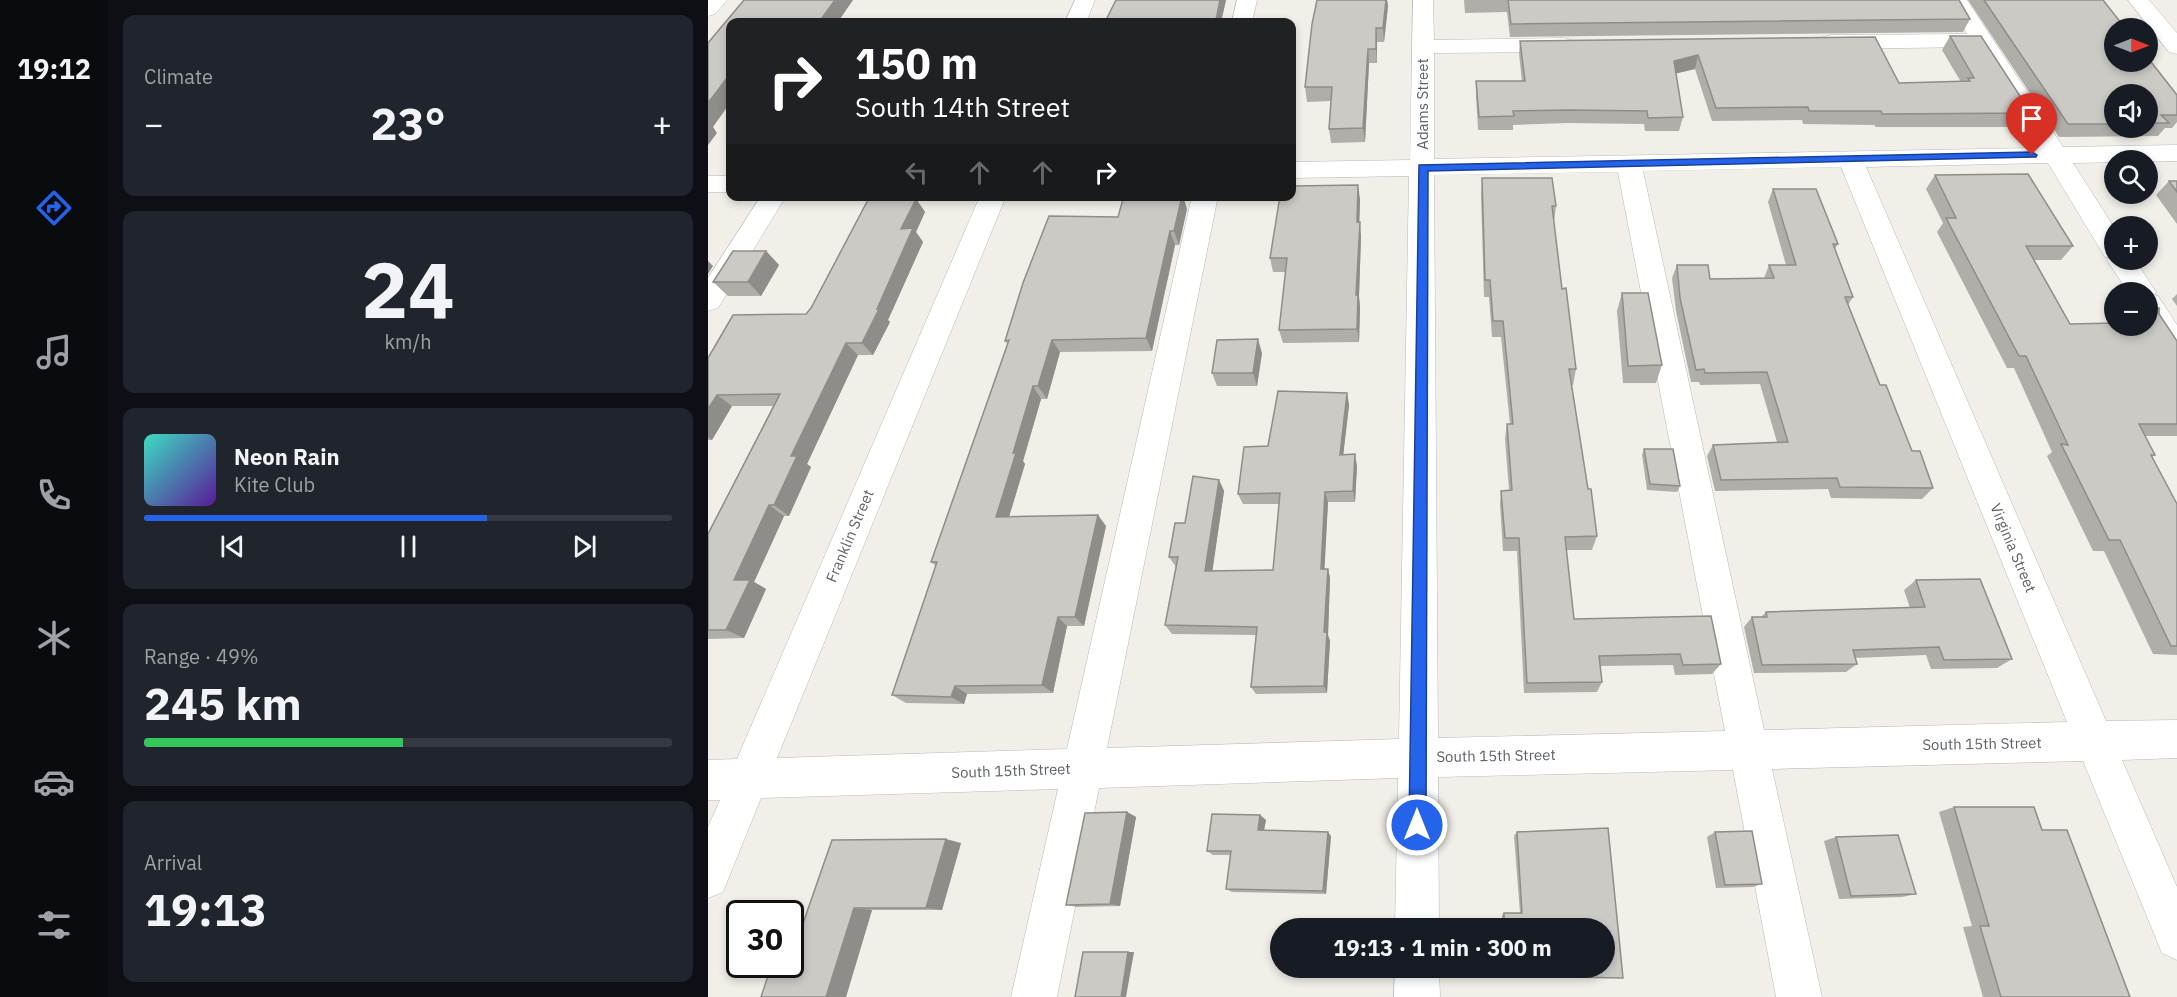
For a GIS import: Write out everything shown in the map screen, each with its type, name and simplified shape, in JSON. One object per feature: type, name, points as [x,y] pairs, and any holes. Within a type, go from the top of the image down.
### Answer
[{"type":"street","points":[[708,10],[717,0]]},
{"type":"street","points":[[1078,18],[1085,0]]},
{"type":"street","points":[[1243,18],[1246,0]]},
{"type":"street","name":"Adams Street","points":[[1417,918],[1423,0]]},
{"type":"street","points":[[1957,0],[2104,233]]},
{"type":"street","points":[[2138,0],[2176,43]]},
{"type":"street","points":[[1816,42],[1982,40]]},
{"type":"street","points":[[1423,47],[1590,45]]},
{"type":"street","points":[[1296,170],[2177,153]]},
{"type":"street","name":"Virginia Street","points":[[1850,158],[2177,938]]},
{"type":"street","points":[[1629,163],[1799,997]]},
{"type":"street","points":[[708,184],[726,184]]},
{"type":"street","points":[[708,301],[771,201]]},
{"type":"street","name":"Franklin Street","points":[[708,877],[991,201]]},
{"type":"street","points":[[1034,997],[1204,201]]},
{"type":"street","points":[[2158,319],[2177,349]]},
{"type":"street","name":"South 15th Street","points":[[708,780],[1418,758],[2177,739]]},
{"type":"street","points":[[1417,978],[1417,997]]},
{"type":"building","points":[[744,0],[835,0],[822,18],[729,18]]},
{"type":"building","points":[[1116,0],[1220,0],[1216,18],[1107,18]]},
{"type":"building","points":[[1317,0],[1386,0],[1383,28],[1376,28],[1376,49],[1368,49],[1363,128],[1329,129],[1332,87],[1305,87]]},
{"type":"building","points":[[1508,0],[1959,0],[1970,19],[1511,24]]},
{"type":"building","points":[[1984,0],[2103,0],[2117,18],[2104,18],[2104,72],[2158,71],[2177,95],[2177,115],[2161,115],[2169,123],[2158,123],[2158,84],[2104,84],[2104,124],[2068,124]]},
{"type":"building","points":[[726,22],[726,79],[708,103],[708,43]]},
{"type":"building","points":[[1950,36],[1981,36],[2031,113],[1882,114],[1881,111],[1809,111],[1808,107],[1716,108],[1698,55],[1674,61],[1683,117],[1648,118],[1647,111],[1570,110],[1513,111],[1514,116],[1479,117],[1476,81],[1525,81],[1520,41],[1875,37],[1899,83],[1970,81],[1968,78],[1974,78]]},
{"type":"building","points":[[2028,174],[2073,246],[2026,246],[2070,324],[2104,323],[2104,336],[2158,336],[2159,308],[2159,314],[2177,341],[2177,424],[2139,424],[2155,455],[2151,455],[2177,504],[2177,646],[2171,646],[2120,540],[2109,540],[2061,444],[2068,445],[2026,356],[2019,356],[1946,218],[1956,218],[1935,175]]},
{"type":"building","points":[[1482,178],[1552,178],[1556,206],[1552,206],[1562,289],[1566,288],[1576,369],[1569,369],[1588,489],[1591,489],[1597,536],[1565,537],[1574,619],[1711,616],[1721,664],[1683,665],[1680,654],[1599,656],[1602,682],[1527,683],[1519,538],[1505,538],[1501,491],[1512,490],[1507,424],[1513,424],[1503,321],[1493,321],[1490,280],[1485,280]]},
{"type":"building","points":[[2169,181],[2177,181],[2177,192]]},
{"type":"building","points":[[1358,185],[1357,222],[1360,222],[1356,295],[1358,295],[1357,329],[1279,330],[1287,258],[1270,258],[1279,201],[1296,201],[1296,186]]},
{"type":"building","points":[[1773,189],[1816,189],[1838,244],[1833,244],[1853,297],[1845,297],[1880,385],[1886,385],[1912,451],[1920,451],[1933,488],[1840,487],[1837,478],[1721,480],[1713,445],[1788,442],[1767,372],[1705,373],[1704,369],[1696,370],[1680,298],[1677,265],[1708,265],[1710,279],[1774,278],[1769,265],[1796,265]]},
{"type":"building","points":[[867,201],[915,201],[901,229],[913,228],[877,309],[879,309],[862,343],[846,343],[791,456],[797,456],[774,505],[769,505],[734,580],[750,580],[726,630],[708,630],[708,534],[780,394],[717,395],[708,409],[708,358],[733,315],[806,314]]},
{"type":"building","points":[[1122,201],[1181,201],[1174,231],[1170,231],[1146,338],[1052,340],[1038,386],[1033,386],[1013,453],[1016,453],[996,517],[1098,515],[1075,617],[1058,617],[1042,685],[955,686],[951,697],[892,695],[937,562],[931,562],[1009,340],[1005,341],[1023,283],[1049,216],[1118,217]]},
{"type":"building","points":[[733,251],[766,251],[748,282],[713,282]]},
{"type":"building","points":[[1622,293],[1648,293],[1662,365],[1628,366]]},
{"type":"building","points":[[1258,339],[1253,373],[1212,373],[1217,340]]},
{"type":"building","points":[[1278,391],[1347,393],[1340,455],[1355,454],[1353,491],[1325,492],[1321,569],[1328,569],[1324,632],[1327,632],[1324,686],[1251,687],[1257,627],[1165,625],[1178,557],[1169,557],[1175,523],[1185,523],[1193,476],[1219,480],[1205,571],[1273,570],[1280,493],[1238,494],[1244,447],[1268,446]]},
{"type":"building","points":[[1644,449],[1673,449],[1680,486],[1650,484]]},
{"type":"building","points":[[1980,579],[2012,659],[1944,660],[1939,647],[1853,650],[1857,664],[1762,665],[1752,617],[1767,617],[1766,612],[1925,607],[1916,580]]},
{"type":"building","points":[[1954,807],[2034,807],[2042,830],[2067,830],[2130,997],[2001,997],[1980,926],[1989,926]]},
{"type":"building","points":[[1127,812],[1110,904],[1066,905],[1085,813]]},
{"type":"building","points":[[1212,814],[1260,815],[1258,830],[1328,832],[1323,891],[1226,889],[1231,851],[1207,851]]},
{"type":"building","points":[[1608,828],[1623,978],[1615,978],[1615,918],[1504,918],[1504,913],[1522,913],[1517,832]]},
{"type":"building","points":[[1752,831],[1762,884],[1725,885],[1715,832]]},
{"type":"building","points":[[1898,835],[1916,894],[1851,896],[1836,837]]},
{"type":"building","points":[[946,839],[926,908],[854,908],[826,997],[761,997],[767,978],[804,978],[804,920],[832,840]]},
{"type":"building","points":[[1083,952],[1128,952],[1121,997],[1075,997]]},
{"type":"route","points":[[1417,825],[1423,168],[2032,155]]}]
